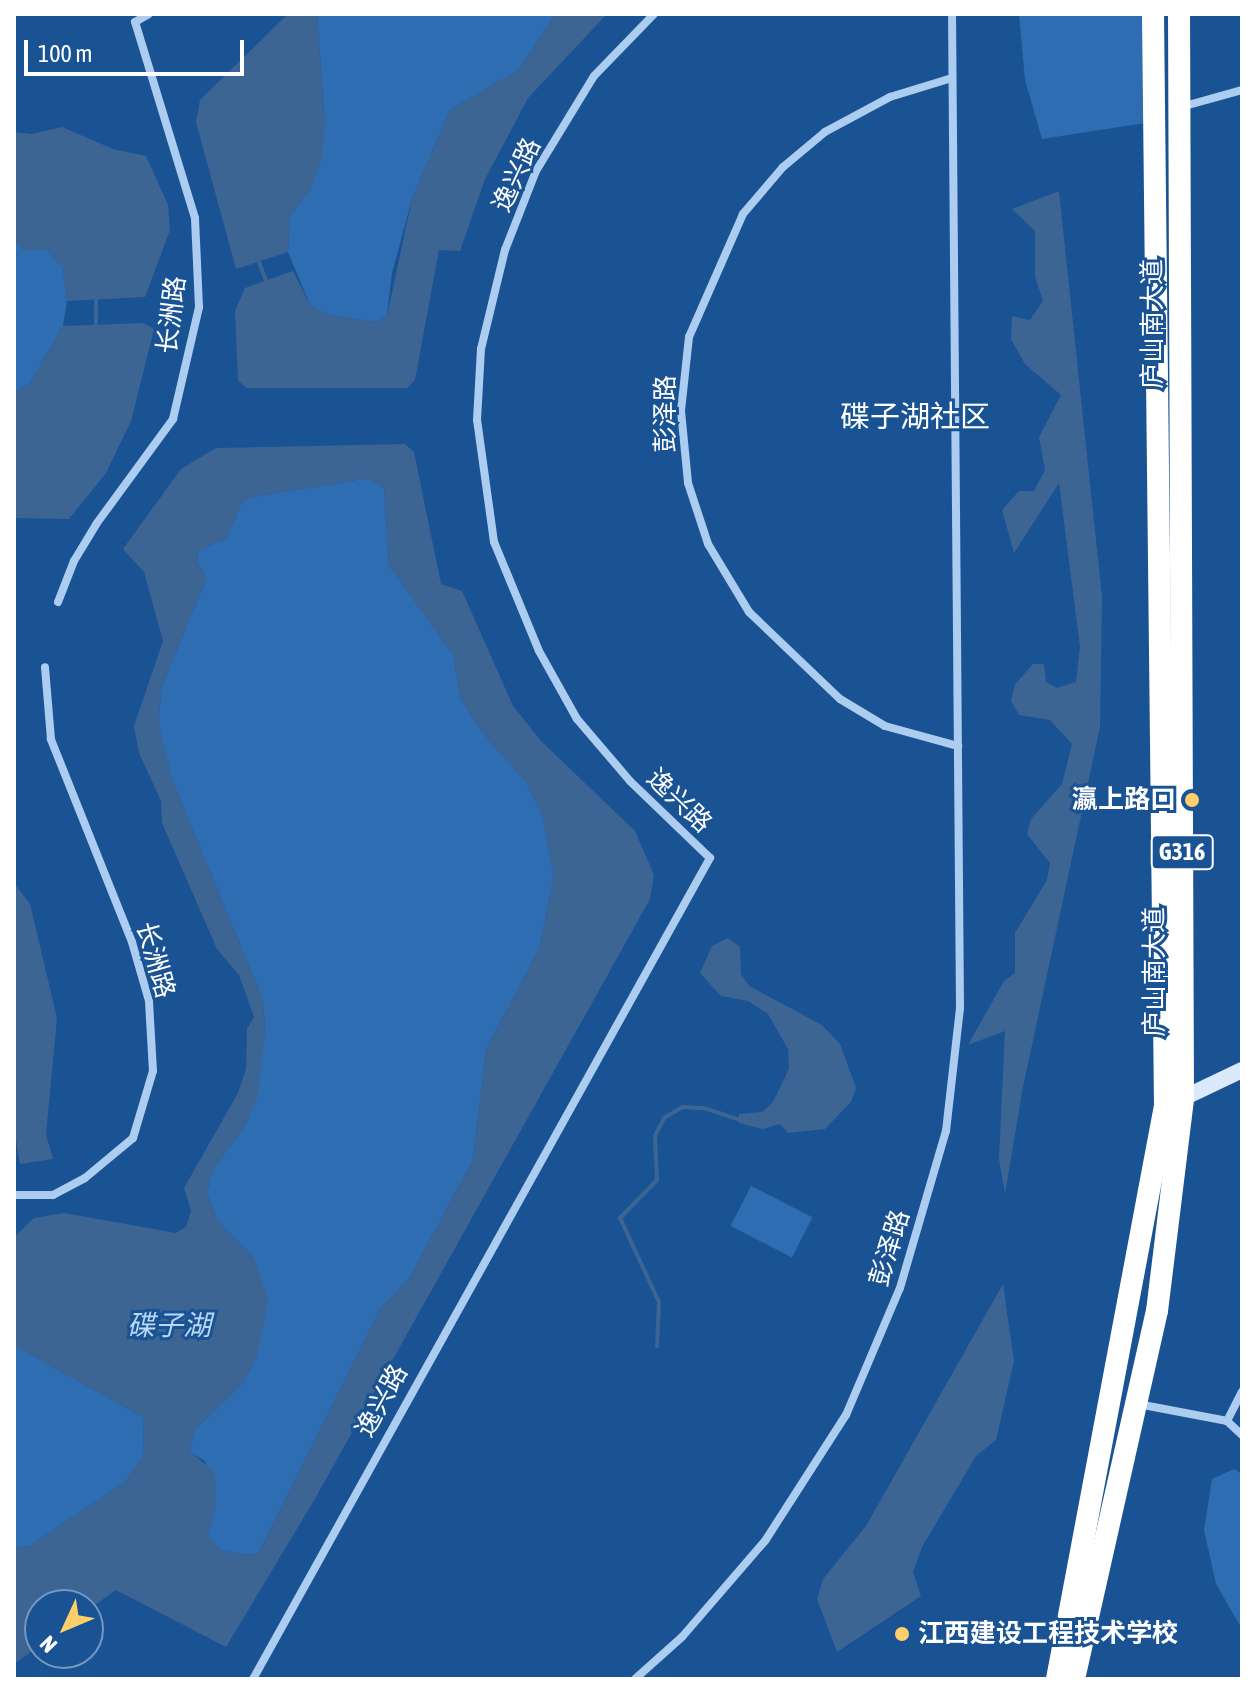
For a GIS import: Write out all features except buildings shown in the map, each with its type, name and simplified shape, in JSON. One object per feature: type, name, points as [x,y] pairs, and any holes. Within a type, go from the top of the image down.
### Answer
[{"type":"highway","name":"庐山南大道","points":[[1057,1679],[1174,1102],[1153,14]]},
{"type":"highway","name":"庐山南大道","points":[[1074,1679],[1157,1311],[1174,1102],[1179,14]]},
{"type":"main road","points":[[1174,1102],[1242,1070]]},
{"type":"street","name":"长洲路","points":[[58,602],[74,561],[97,523],[173,419],[199,307],[195,218],[135,22],[149,14]]},
{"type":"street","name":"逸兴路","points":[[253,1679],[710,858],[630,781],[577,719],[539,651],[494,542],[477,420],[481,349],[495,292],[536,171],[594,76],[654,14]]},
{"type":"street","name":"彭泽路","points":[[635,1679],[682,1637],[765,1541],[846,1415],[900,1288],[946,1131],[960,1008],[952,14]]},
{"type":"street","name":"彭泽路","points":[[952,78],[890,97],[825,132],[783,167],[743,214],[689,337],[681,411],[688,483],[708,544],[749,612],[840,699],[885,726],[958,746]]},
{"type":"street","points":[[1180,107],[1242,90]]},
{"type":"street","name":"长洲路","points":[[14,1195],[53,1195],[85,1178],[133,1138],[153,1071],[149,1001],[132,942],[51,739],[45,667]]},
{"type":"street","points":[[1227,1421],[1242,1392]]},
{"type":"street","points":[[1137,1404],[1227,1421],[1242,1435]]},
{"type":"shaded area","points":[[317,14],[555,14],[519,70],[450,110],[412,199],[392,273],[387,316],[375,322],[328,315],[310,305],[288,252],[290,216],[310,190],[325,125]]},
{"type":"shaded area","points":[[1019,14],[1144,14],[1145,123],[1042,139],[1025,80]]},
{"type":"shaded area","points":[[14,239],[23,250],[48,250],[63,268],[67,301],[63,326],[30,383],[14,394]]},
{"type":"shaded area","points":[[369,478],[384,488],[389,565],[453,654],[461,699],[484,734],[527,783],[543,818],[554,876],[539,949],[486,1050],[473,1160],[409,1279],[381,1308],[259,1553],[243,1555],[220,1550],[208,1535],[216,1504],[205,1461],[189,1451],[196,1428],[242,1384],[257,1355],[255,1260],[217,1220],[207,1192],[212,1171],[247,1122],[265,1031],[263,1000],[171,777],[158,721],[162,686],[206,579],[197,562],[199,550],[226,539],[241,504],[251,497]]},
{"type":"shaded area","points":[[751,1186],[812,1217],[792,1257],[731,1226]]},
{"type":"shaded area","points":[[14,1345],[143,1417],[144,1456],[124,1483],[30,1546],[14,1548]]},
{"type":"shaded area","points":[[1234,1469],[1242,1474],[1242,1629],[1216,1584],[1204,1530],[1212,1479]]},
{"type":"water","points":[[288,14],[317,14],[325,125],[322,159],[310,190],[290,216],[288,252],[236,269],[196,122],[200,100]]},
{"type":"water","points":[[555,14],[607,14],[528,98],[485,179],[460,251],[439,250],[415,380],[407,388],[246,388],[238,380],[235,311],[245,288],[293,271],[310,305],[328,315],[375,322],[387,316],[412,199],[450,110],[519,70]]},
{"type":"water","points":[[62,127],[113,149],[146,156],[168,205],[170,230],[145,297],[67,301],[63,268],[48,250],[23,250],[14,239],[14,132],[32,134]]},
{"type":"water","points":[[1059,191],[1102,597],[1100,727],[1023,1087],[1005,1194],[999,1159],[1005,1031],[968,1045],[1004,981],[1015,973],[1015,933],[1047,880],[1050,863],[1027,834],[1031,819],[1062,784],[1072,744],[1050,720],[1019,715],[1011,701],[1015,684],[1033,664],[1044,664],[1046,682],[1057,688],[1076,682],[1080,647],[1059,483],[1014,553],[1002,510],[1019,491],[1034,491],[1045,470],[1039,437],[1061,395],[1025,364],[1011,339],[1012,316],[1030,320],[1043,301],[1035,276],[1035,231],[1012,209]]},
{"type":"water","points":[[143,323],[154,329],[131,421],[106,473],[69,519],[14,518],[14,394],[30,383],[63,326]]},
{"type":"water","name":"碟子湖","points":[[405,444],[414,452],[441,584],[462,591],[513,706],[541,741],[635,831],[654,875],[650,899],[316,1497],[226,1647],[116,1590],[104,1599],[104,1589],[24,1589],[24,1657],[14,1664],[14,1548],[30,1546],[124,1483],[144,1455],[143,1417],[14,1345],[14,1237],[34,1218],[64,1213],[176,1233],[186,1227],[191,1211],[184,1188],[238,1093],[246,1069],[247,1029],[254,1017],[239,975],[217,949],[162,823],[161,801],[139,753],[134,726],[163,641],[144,572],[123,549],[181,469],[216,448]],"holes":[[[369,478],[384,488],[389,565],[453,654],[461,699],[484,734],[527,783],[543,818],[554,876],[539,949],[486,1050],[473,1160],[409,1279],[381,1308],[259,1553],[243,1555],[220,1550],[208,1535],[216,1504],[215,1473],[189,1450],[196,1428],[242,1384],[257,1355],[268,1300],[255,1260],[217,1220],[207,1192],[212,1171],[247,1122],[258,1094],[265,1031],[263,1000],[171,777],[158,720],[162,686],[206,579],[197,562],[199,550],[226,539],[241,504],[251,497]]]},
{"type":"water","points":[[14,883],[30,904],[57,1018],[46,1134],[53,1159],[20,1164],[14,1128]]},
{"type":"water","points":[[728,938],[740,947],[741,974],[749,986],[822,1025],[840,1044],[856,1088],[851,1102],[825,1129],[788,1133],[780,1124],[763,1129],[739,1123],[739,1114],[762,1112],[773,1102],[789,1069],[788,1049],[768,1014],[748,1001],[721,996],[700,973],[712,946]]},
{"type":"water","points":[[1003,1284],[1014,1361],[996,1440],[976,1456],[922,1547],[913,1572],[921,1596],[837,1652],[817,1599],[823,1579],[866,1526]]},
{"type":"waterway","points":[[257,257],[267,283]]},
{"type":"waterway","points":[[96,300],[96,327]]},
{"type":"waterway","points":[[657,1346],[659,1302],[620,1218],[657,1180],[655,1136],[664,1118],[682,1107],[704,1108],[743,1121]]},
{"type":"place","name":"瀛上路口","points":[[1192,800]]},
{"type":"place","name":"江西建设工程技术学校","points":[[902,1634]]},
{"type":"district","name":"碟子湖社区","points":[[915,416]]}]
